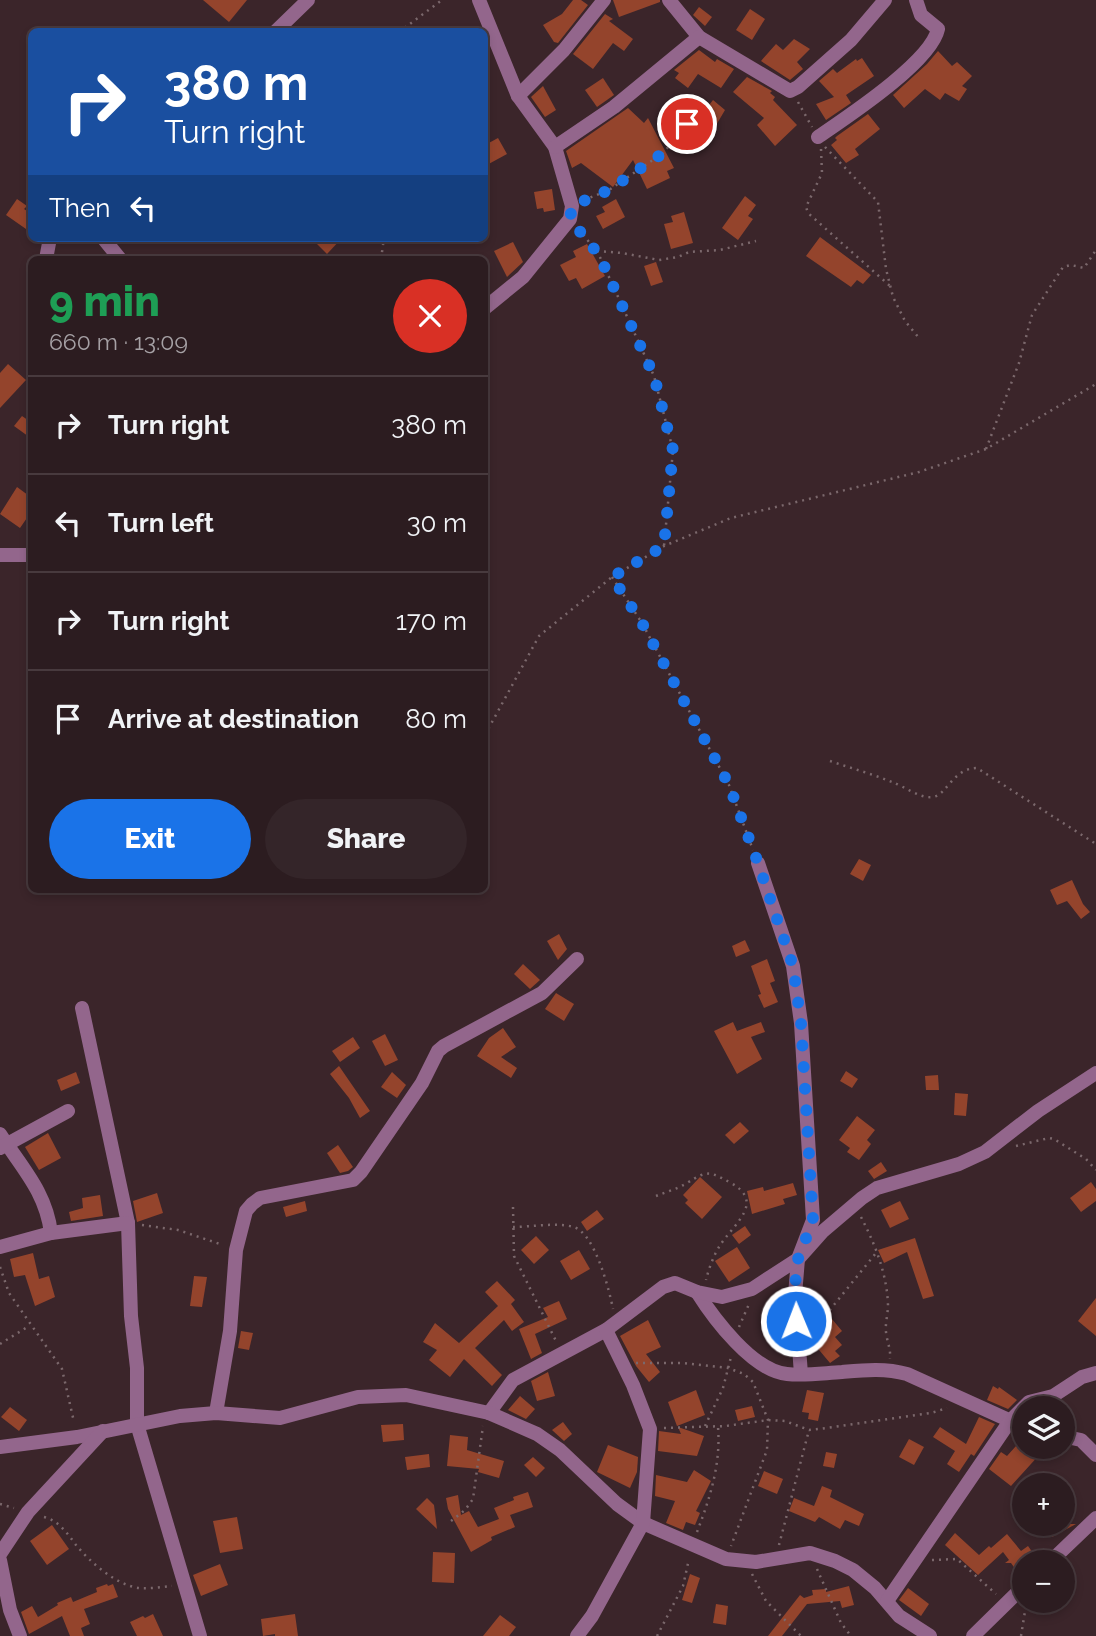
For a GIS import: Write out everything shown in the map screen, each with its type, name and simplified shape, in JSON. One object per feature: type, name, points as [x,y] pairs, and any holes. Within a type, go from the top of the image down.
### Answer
[{"type":"street","points":[[279,28],[308,0]]},
{"type":"street","points":[[479,0],[518,96],[555,147],[571,212],[523,277],[488,306]]},
{"type":"street","points":[[518,96],[564,50],[604,0]]},
{"type":"street","points":[[669,0],[699,37],[790,91],[851,40],[885,0]]},
{"type":"street","points":[[818,137],[873,99],[925,52],[933,41],[938,29],[921,15],[916,0]]},
{"type":"street","points":[[555,147],[614,107],[699,37]]},
{"type":"street","points":[[106,242],[118,256]]},
{"type":"street","points":[[0,555],[28,555]]},
{"type":"street","points":[[758,863],[793,966],[801,1023],[813,1220],[798,1259],[794,1294],[801,1374]]},
{"type":"street","points":[[216,1413],[230,1331],[236,1250],[246,1212],[251,1204],[260,1198],[354,1180],[422,1083],[438,1051],[542,993],[577,959]]},
{"type":"street","points":[[82,1008],[128,1223],[131,1316],[137,1368],[136,1424],[201,1636]]},
{"type":"street","points":[[489,1413],[513,1380],[611,1327],[670,1284],[675,1283],[700,1293],[722,1297],[758,1285],[798,1259],[822,1232],[877,1188],[959,1164],[985,1152],[1038,1111],[1096,1073]]},
{"type":"street","points":[[51,1233],[49,1213],[40,1191],[2,1142],[68,1111]]},
{"type":"street","points":[[0,1247],[51,1233],[128,1223]]},
{"type":"street","points":[[700,1293],[711,1315],[741,1349],[778,1372],[801,1374],[888,1369],[907,1374],[1012,1422]]},
{"type":"street","points":[[577,1636],[592,1616],[643,1523],[650,1429],[622,1363],[611,1327]]},
{"type":"street","points":[[1053,1396],[1078,1379],[1096,1373]]},
{"type":"street","points":[[0,1447],[77,1437],[180,1416],[216,1413],[280,1418],[358,1397],[406,1395],[489,1413],[537,1434],[560,1450],[617,1504],[643,1523],[726,1559],[745,1562],[810,1553],[835,1561],[853,1570],[876,1588],[899,1616],[930,1636]]},
{"type":"street","points":[[0,1554],[28,1512],[103,1431]]},
{"type":"street","points":[[887,1601],[1012,1431]]},
{"type":"street","points":[[1075,1438],[1096,1455]]},
{"type":"street","points":[[1063,1550],[1096,1518]]},
{"type":"street","points":[[0,1560],[10,1609],[20,1636]]},
{"type":"street","points":[[973,1636],[1012,1597]]},
{"type":"path","points":[[404,28],[442,0]]},
{"type":"path","points":[[790,91],[818,137]]},
{"type":"path","points":[[664,546],[673,450],[654,376],[597,251],[571,212],[663,153],[700,110]]},
{"type":"path","points":[[890,286],[808,213],[806,207],[822,173],[820,142],[878,202],[893,297],[905,321],[919,338]]},
{"type":"path","points":[[597,251],[659,260],[689,252],[720,250],[756,242]]},
{"type":"path","points":[[986,449],[1019,363],[1032,316],[1063,267],[1071,265],[1084,268],[1096,250]]},
{"type":"path","points":[[488,730],[539,636],[612,577],[664,546],[731,518],[919,472],[986,449],[1096,384]]},
{"type":"path","points":[[612,577],[642,623],[729,785],[758,863]]},
{"type":"path","points":[[830,761],[894,782],[925,797],[940,794],[959,774],[970,768],[977,768],[1096,844]]},
{"type":"path","points":[[985,1152],[1049,1138],[1086,1159],[1096,1170]]},
{"type":"path","points":[[656,1196],[685,1185],[700,1174],[714,1174],[741,1189],[746,1196],[747,1206],[742,1217],[716,1254],[700,1293]]},
{"type":"path","points":[[855,1204],[883,1270],[888,1305],[886,1332],[891,1350],[888,1369]]},
{"type":"path","points":[[513,1207],[514,1256],[562,1353]]},
{"type":"path","points":[[128,1223],[178,1230],[236,1250]]},
{"type":"path","points":[[513,1227],[571,1227],[584,1233],[592,1245],[611,1300],[611,1327]]},
{"type":"path","points":[[799,1348],[877,1252]]},
{"type":"path","points":[[0,1266],[9,1293],[62,1369],[77,1437]]},
{"type":"path","points":[[705,1427],[723,1388],[743,1315],[758,1285]]},
{"type":"path","points":[[0,1344],[29,1325]]},
{"type":"path","points":[[622,1363],[683,1363],[728,1368],[744,1374],[753,1382],[768,1420],[767,1450],[726,1559]]},
{"type":"path","points":[[650,1429],[705,1427],[768,1420],[785,1421],[809,1430],[931,1413],[966,1401]]},
{"type":"path","points":[[451,1521],[465,1510],[473,1499],[481,1430],[489,1413]]},
{"type":"path","points":[[657,1636],[683,1586],[693,1545],[712,1492],[720,1449],[718,1426]]},
{"type":"path","points":[[775,1558],[809,1430]]},
{"type":"path","points":[[28,1512],[57,1523],[100,1568],[125,1584],[138,1588],[186,1586]]},
{"type":"path","points":[[810,1553],[841,1623],[851,1636]]},
{"type":"path","points":[[913,1564],[957,1559],[1007,1602]]},
{"type":"path","points":[[745,1562],[766,1601],[801,1636]]},
{"type":"path","points":[[1021,1636],[1025,1613]]},
{"type":"building","points":[[203,0],[247,0],[229,22]]},
{"type":"building","points":[[573,0],[581,0],[588,5],[558,43],[554,42],[543,25],[562,14]]},
{"type":"building","points":[[613,0],[660,0],[660,2],[619,17]]},
{"type":"building","points":[[699,7],[712,17],[705,26],[693,15]]},
{"type":"building","points":[[750,9],[765,19],[752,40],[736,30]]},
{"type":"building","points":[[605,14],[613,19],[609,21],[633,39],[624,51],[613,43],[593,69],[573,54]]},
{"type":"building","points":[[794,39],[810,49],[797,62],[803,69],[790,80],[761,61],[776,44],[783,50]]},
{"type":"building","points":[[699,50],[715,62],[717,59],[734,69],[721,88],[698,74],[688,88],[675,78],[679,73],[674,70]]},
{"type":"building","points":[[938,51],[952,66],[957,62],[972,76],[962,86],[967,89],[959,101],[945,93],[940,100],[925,89],[904,108],[893,95]]},
{"type":"building","points":[[862,58],[874,76],[846,95],[851,103],[826,120],[816,104],[834,97],[819,81],[833,69],[837,73],[856,59],[857,61]]},
{"type":"building","points":[[747,77],[772,91],[770,93],[775,97],[773,100],[797,125],[775,146],[757,125],[764,118],[733,92]]},
{"type":"building","points":[[603,78],[614,95],[597,107],[585,90]]},
{"type":"building","points":[[543,86],[556,110],[545,117],[531,97]]},
{"type":"building","points":[[713,100],[725,110],[708,139],[705,137],[700,144],[687,134]]},
{"type":"building","points":[[628,108],[644,123],[648,118],[674,168],[667,171],[670,178],[647,189],[633,160],[613,187],[581,163],[572,168],[566,151]]},
{"type":"building","points":[[868,114],[880,129],[855,149],[859,155],[846,163],[831,145],[837,140],[837,136]]},
{"type":"building","points":[[498,138],[507,154],[488,164],[488,143]]},
{"type":"building","points":[[552,189],[555,210],[544,212],[543,208],[537,209],[534,192]]},
{"type":"building","points":[[745,196],[756,205],[748,216],[753,219],[738,240],[722,228]]},
{"type":"building","points":[[17,199],[27,206],[24,209],[28,212],[28,227],[26,229],[6,215]]},
{"type":"building","points":[[616,199],[625,217],[603,229],[596,216],[605,212],[602,207]]},
{"type":"building","points":[[684,212],[693,243],[671,249],[664,224],[673,222],[671,216]]},
{"type":"building","points":[[820,237],[871,275],[863,284],[857,280],[851,287],[806,256]]},
{"type":"building","points":[[315,242],[338,242],[327,254]]},
{"type":"building","points":[[513,242],[523,262],[507,277],[494,251]]},
{"type":"building","points":[[587,244],[605,276],[582,289],[576,278],[569,281],[560,265],[576,257],[573,251]]},
{"type":"building","points":[[656,262],[663,282],[651,286],[644,266]]},
{"type":"building","points":[[8,364],[26,380],[0,408],[0,373]]},
{"type":"building","points":[[22,416],[28,420],[28,436],[14,426]]},
{"type":"building","points":[[17,487],[28,495],[28,516],[20,528],[0,514]]},
{"type":"building","points":[[859,859],[871,865],[863,881],[850,874]]},
{"type":"building","points":[[1072,880],[1083,904],[1090,912],[1081,919],[1067,901],[1057,905],[1050,890]]},
{"type":"building","points":[[559,934],[567,949],[558,960],[547,941]]},
{"type":"building","points":[[745,940],[750,951],[736,957],[732,946]]},
{"type":"building","points":[[767,959],[775,981],[770,983],[778,1002],[764,1008],[751,966]]},
{"type":"building","points":[[523,964],[540,980],[530,989],[514,974]]},
{"type":"building","points":[[556,993],[574,1004],[564,1021],[545,1009]]},
{"type":"building","points":[[733,1022],[737,1031],[761,1022],[765,1032],[751,1037],[762,1059],[737,1074],[714,1031]]},
{"type":"building","points":[[503,1028],[516,1047],[501,1057],[517,1068],[511,1078],[477,1056],[489,1038]]},
{"type":"building","points":[[385,1034],[398,1060],[385,1066],[372,1041]]},
{"type":"building","points":[[353,1037],[360,1048],[340,1062],[332,1051]]},
{"type":"building","points":[[339,1066],[370,1111],[360,1118],[349,1098],[330,1074]]},
{"type":"building","points":[[846,1071],[858,1079],[852,1088],[840,1081]]},
{"type":"building","points":[[76,1072],[80,1083],[61,1091],[57,1080]]},
{"type":"building","points":[[392,1072],[406,1085],[397,1098],[381,1087]]},
{"type":"building","points":[[938,1075],[939,1090],[926,1090],[925,1076]]},
{"type":"building","points":[[955,1093],[968,1094],[966,1116],[954,1115]]},
{"type":"building","points":[[857,1116],[875,1130],[867,1140],[871,1144],[859,1160],[847,1152],[850,1148],[839,1140]]},
{"type":"building","points":[[740,1122],[749,1131],[734,1144],[725,1135]]},
{"type":"building","points":[[48,1133],[61,1158],[39,1170],[25,1147]]},
{"type":"building","points":[[338,1145],[353,1167],[340,1173],[327,1153]]},
{"type":"building","points":[[881,1162],[887,1171],[874,1179],[868,1171]]},
{"type":"building","points":[[700,1177],[722,1197],[702,1219],[685,1203],[688,1200],[683,1195]]},
{"type":"building","points":[[1091,1182],[1096,1189],[1096,1201],[1081,1212],[1070,1198]]},
{"type":"building","points":[[793,1183],[797,1195],[783,1199],[785,1204],[752,1214],[747,1191],[763,1187],[764,1191]]},
{"type":"building","points":[[157,1193],[163,1213],[137,1222],[133,1201]]},
{"type":"building","points":[[100,1195],[103,1216],[71,1221],[69,1212],[83,1208],[82,1198]]},
{"type":"building","points":[[305,1201],[307,1211],[286,1217],[283,1207]]},
{"type":"building","points":[[900,1201],[909,1219],[890,1228],[881,1210]]},
{"type":"building","points":[[597,1210],[604,1219],[587,1231],[581,1222]]},
{"type":"building","points":[[745,1226],[751,1235],[739,1244],[732,1235]]},
{"type":"building","points":[[536,1236],[549,1250],[534,1264],[521,1250]]},
{"type":"building","points":[[915,1238],[934,1296],[923,1299],[907,1252],[884,1263],[878,1250]]},
{"type":"building","points":[[737,1247],[750,1268],[729,1282],[715,1261]]},
{"type":"building","points":[[579,1250],[590,1269],[571,1280],[560,1261]]},
{"type":"building","points":[[33,1253],[39,1279],[49,1276],[55,1297],[35,1306],[25,1275],[14,1277],[10,1259]]},
{"type":"building","points":[[194,1276],[207,1277],[202,1307],[190,1306]]},
{"type":"building","points":[[497,1281],[515,1300],[511,1304],[524,1322],[512,1331],[504,1320],[475,1348],[502,1375],[492,1386],[464,1359],[450,1377],[429,1360],[437,1350],[423,1342],[435,1323],[459,1343],[498,1306],[485,1292]]},
{"type":"building","points":[[1096,1298],[1096,1336],[1078,1321]]},
{"type":"building","points":[[559,1301],[567,1319],[535,1334],[542,1353],[531,1359],[519,1329],[548,1317],[543,1308]]},
{"type":"building","points":[[832,1319],[842,1331],[835,1337],[842,1345],[835,1351],[840,1356],[830,1363],[809,1338]]},
{"type":"building","points":[[648,1320],[661,1347],[646,1354],[660,1372],[649,1382],[636,1366],[620,1336]]},
{"type":"building","points":[[241,1331],[253,1333],[249,1350],[238,1348]]},
{"type":"building","points":[[548,1372],[555,1396],[537,1401],[531,1381]]},
{"type":"building","points":[[993,1386],[998,1389],[999,1387],[1012,1396],[1012,1405],[1008,1409],[987,1400]]},
{"type":"building","points":[[696,1390],[705,1415],[677,1426],[668,1402]]},
{"type":"building","points":[[807,1390],[824,1393],[818,1421],[808,1419],[809,1413],[802,1412]]},
{"type":"building","points":[[520,1396],[535,1409],[526,1419],[508,1410]]},
{"type":"building","points":[[752,1406],[755,1417],[738,1421],[735,1410]]},
{"type":"building","points":[[10,1407],[27,1420],[19,1431],[1,1417]]},
{"type":"building","points":[[979,1417],[995,1424],[974,1456],[971,1454],[959,1472],[947,1464],[955,1451],[933,1437],[940,1427],[966,1444]]},
{"type":"building","points":[[563,1422],[572,1434],[564,1441],[552,1430]]},
{"type":"building","points":[[403,1424],[404,1440],[383,1442],[381,1425]]},
{"type":"building","points":[[678,1427],[704,1436],[697,1456],[658,1451],[659,1431],[681,1434]]},
{"type":"building","points":[[450,1435],[468,1437],[467,1450],[504,1461],[499,1478],[478,1472],[479,1469],[447,1466]]},
{"type":"building","points":[[909,1439],[924,1447],[914,1465],[899,1457]]},
{"type":"building","points":[[608,1445],[638,1457],[637,1472],[630,1488],[597,1472]]},
{"type":"building","points":[[1012,1450],[1012,1459],[1035,1459],[1023,1473],[1012,1473],[1011,1486],[989,1469],[1001,1452],[1007,1456]]},
{"type":"building","points":[[826,1452],[837,1454],[834,1468],[823,1466]]},
{"type":"building","points":[[429,1454],[430,1467],[407,1470],[405,1457]]},
{"type":"building","points":[[533,1457],[545,1468],[536,1477],[524,1465]]},
{"type":"building","points":[[694,1470],[711,1481],[696,1511],[700,1513],[695,1525],[686,1522],[683,1530],[666,1523],[675,1501],[655,1496],[656,1475],[687,1482]]},
{"type":"building","points":[[764,1471],[783,1479],[777,1494],[758,1486]]},
{"type":"building","points":[[822,1486],[832,1490],[830,1497],[864,1514],[859,1526],[845,1520],[840,1529],[819,1517],[815,1522],[789,1511],[794,1498],[814,1506]]},
{"type":"building","points":[[528,1492],[533,1507],[510,1515],[515,1527],[491,1537],[492,1540],[471,1552],[448,1509],[446,1498],[458,1495],[461,1515],[469,1511],[478,1527],[499,1519],[494,1508]]},
{"type":"building","points":[[427,1498],[434,1505],[437,1529],[416,1509]]},
{"type":"building","points":[[237,1517],[243,1549],[220,1553],[213,1521]]},
{"type":"building","points":[[52,1525],[69,1549],[47,1565],[30,1541]]},
{"type":"building","points":[[955,1533],[979,1555],[1007,1534],[1020,1550],[1012,1550],[1012,1564],[1005,1563],[1009,1560],[1003,1552],[978,1575],[945,1545]]},
{"type":"building","points":[[433,1552],[455,1553],[454,1583],[432,1582]]},
{"type":"building","points":[[220,1564],[228,1585],[201,1596],[193,1575]]},
{"type":"building","points":[[690,1574],[700,1578],[692,1603],[682,1600]]},
{"type":"building","points":[[113,1584],[118,1597],[84,1609],[90,1624],[81,1628],[84,1636],[70,1636],[62,1616],[29,1634],[21,1612],[32,1606],[38,1617],[58,1605],[57,1603],[71,1597],[73,1602],[97,1592],[96,1588]]},
{"type":"building","points":[[849,1586],[854,1605],[842,1608],[840,1601],[807,1604],[782,1636],[768,1636],[800,1595],[804,1598],[813,1595],[812,1590],[826,1589],[826,1592]]},
{"type":"building","points":[[908,1588],[929,1604],[921,1616],[899,1600]]},
{"type":"building","points":[[716,1604],[728,1606],[726,1625],[713,1623]]},
{"type":"building","points":[[153,1614],[163,1636],[137,1636],[130,1622]]},
{"type":"building","points":[[295,1614],[298,1636],[263,1636],[261,1619]]},
{"type":"building","points":[[500,1615],[516,1627],[509,1636],[483,1636]]},
{"type":"route","points":[[687,124],[663,153],[609,190],[572,206],[570,219],[597,251],[654,376],[673,450],[664,546],[612,577],[642,623],[729,785],[793,966],[801,1023],[813,1220],[798,1259],[794,1294],[796,1321]]}]
